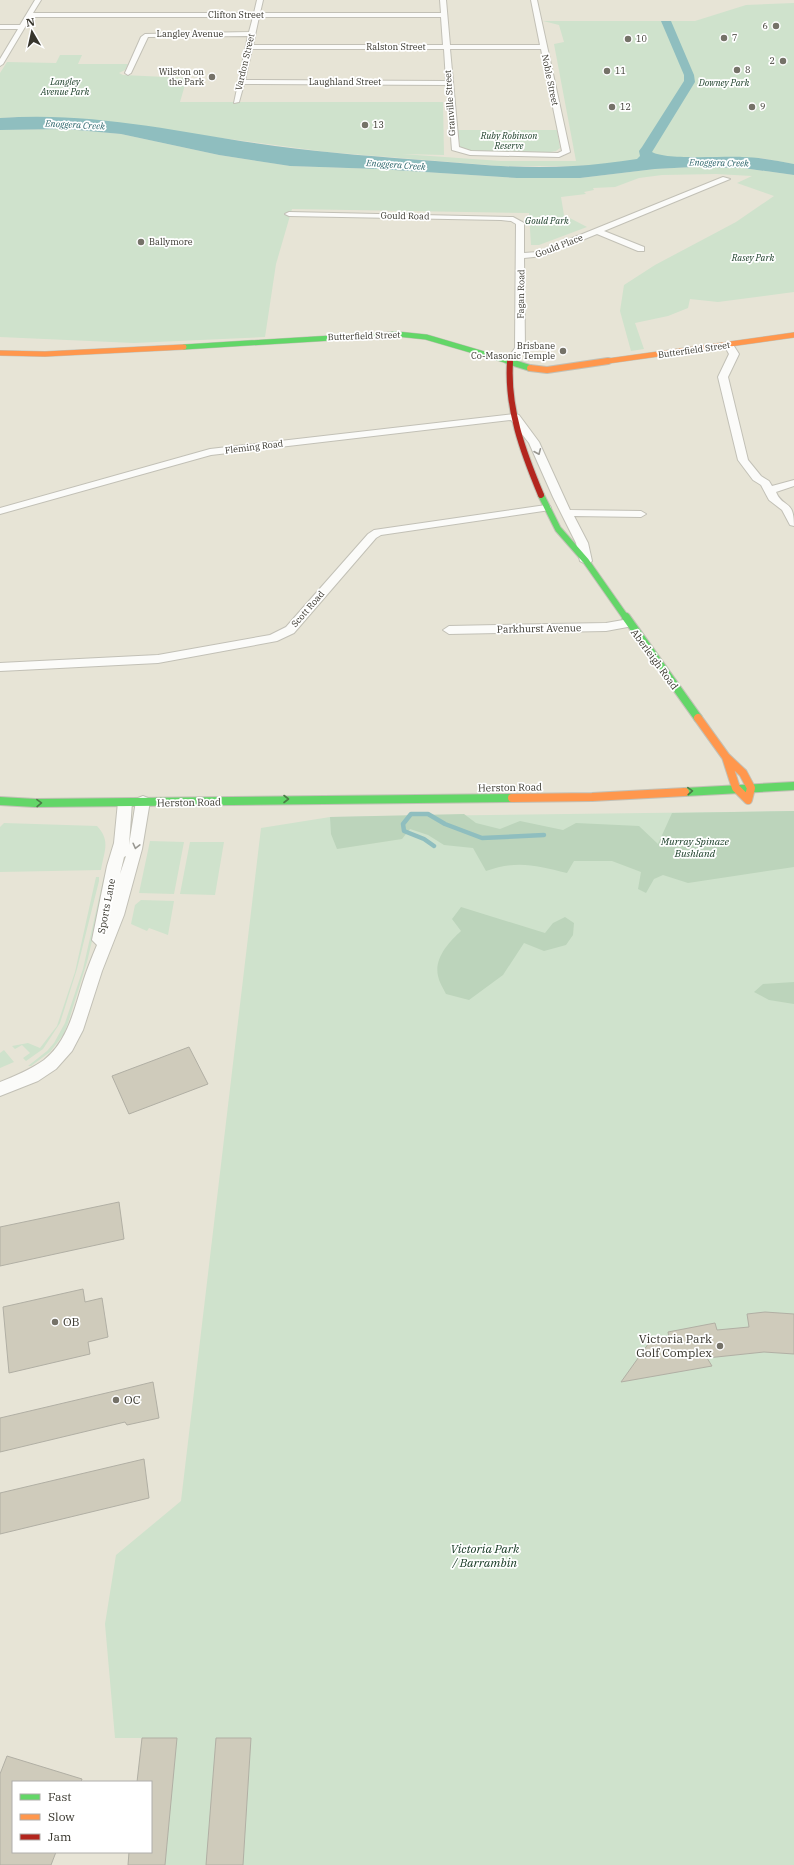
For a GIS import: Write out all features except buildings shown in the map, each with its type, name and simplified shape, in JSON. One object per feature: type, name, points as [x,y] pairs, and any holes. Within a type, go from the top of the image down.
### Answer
[{"type":"street","points":[[0,64],[38,0]]},
{"type":"street","name":"Vardon Street","points":[[236,102],[260,0]]},
{"type":"street","name":"Granville Street","points":[[443,0],[453,146],[457,150],[480,154],[559,155]]},
{"type":"street","name":"Noble Street","points":[[534,0],[566,152],[559,155]]},
{"type":"street","name":"Clifton Street","points":[[29,15],[444,15]]},
{"type":"street","points":[[0,27],[22,27]]},
{"type":"street","name":"Langley Avenue","points":[[128,73],[144,37],[147,35],[155,33],[252,34]]},
{"type":"street","name":"Ralston Street","points":[[249,47],[543,47]]},
{"type":"street","name":"Laughland Street","points":[[241,82],[449,83]]},
{"type":"street","points":[[597,231],[726,179]]},
{"type":"street","name":"Gould Road","points":[[289,214],[501,218],[520,222]]},
{"type":"street","name":"Fagan Road","points":[[510,362],[520,348],[520,222]]},
{"type":"street","points":[[597,231],[641,249]]},
{"type":"street","name":"Gould Place","points":[[521,256],[540,254],[597,231]]},
{"type":"street","name":"Butterfield Street","points":[[0,353],[45,354],[102,352],[397,334],[426,337],[526,368],[552,370],[794,335]]},
{"type":"street","points":[[729,345],[734,354],[723,377],[736,437],[743,460],[756,478],[765,483],[773,498],[786,508],[794,523]]},
{"type":"street","name":"Aberleigh Road","points":[[510,362],[507,372],[520,439],[546,508],[558,529],[586,561],[726,757],[743,773],[751,788]]},
{"type":"street","name":"Aberleigh Road","points":[[516,419],[534,442],[566,513],[583,546],[586,561]]},
{"type":"street","name":"Fleming Road","points":[[0,511],[210,452],[516,419]]},
{"type":"street","points":[[770,490],[794,483]]},
{"type":"street","name":"Scott Road","points":[[0,666],[158,659],[273,638],[290,630],[372,536],[378,532],[546,508]]},
{"type":"street","points":[[566,513],[641,514]]},
{"type":"street","name":"Parkhurst Avenue","points":[[449,630],[606,627],[629,623]]},
{"type":"street","name":"Aberleigh Road","points":[[726,757],[736,788]]},
{"type":"street","name":"Herston Road","points":[[0,801],[122,810],[145,810],[273,799],[378,801],[595,796],[794,786]]},
{"type":"street","points":[[736,788],[748,800]]},
{"type":"street","points":[[748,800],[751,788]]},
{"type":"street","name":"Herston Road","points":[[595,796],[707,800]]},
{"type":"street","points":[[735,800],[761,800]]},
{"type":"street","name":"Herston Road","points":[[282,810],[318,808],[378,801]]},
{"type":"street","name":"Sports Lane","points":[[122,810],[121,843],[126,877]]},
{"type":"street","name":"Sports Lane","points":[[0,1089],[32,1076],[50,1064],[66,1047],[75,1030],[94,970],[115,919],[145,810]]},
{"type":"street","name":"Sports Lane","points":[[94,970],[114,866],[121,843]]},
{"type":"green space","points":[[794,3],[794,164],[761,158],[573,166],[500,166],[327,152],[214,137],[19,117],[0,118],[0,73],[7,62],[56,63],[60,55],[82,55],[78,64],[128,64],[125,70],[119,73],[123,75],[187,78],[180,102],[443,102],[444,155],[402,154],[501,161],[576,161],[554,44],[564,42],[559,25],[543,21],[695,21],[746,5]]},
{"type":"green space","name":"Ballymore","points":[[66,129],[121,134],[219,155],[290,166],[378,169],[517,178],[580,178],[655,169],[693,167],[743,168],[794,175],[794,292],[718,302],[690,299],[688,308],[668,316],[635,323],[644,349],[631,351],[620,311],[624,285],[655,265],[736,222],[774,196],[737,183],[752,176],[716,174],[662,175],[639,178],[615,187],[593,188],[594,190],[584,192],[586,194],[561,197],[564,215],[587,227],[539,245],[531,245],[529,213],[292,209],[276,264],[265,337],[134,343],[0,337],[0,130]]},
{"type":"green space","name":"Ruby Robinson Reserve","points":[[458,130],[557,130],[560,148],[556,151],[545,153],[471,151],[460,147]]},
{"type":"green space","name":"Victoria Park / Barrambin","points":[[794,811],[794,1865],[128,1865],[129,1853],[152,1853],[152,1781],[137,1781],[142,1738],[115,1738],[105,1624],[116,1555],[181,1501],[261,828],[330,817]]},
{"type":"green space","name":"Murray Spinaze Bushland","points":[[794,811],[794,867],[688,883],[663,875],[654,879],[646,893],[638,889],[641,872],[612,861],[574,861],[567,873],[526,865],[507,866],[486,871],[473,848],[444,845],[428,835],[410,829],[402,839],[337,849],[331,834],[330,817],[464,814],[476,823],[500,829],[520,821],[563,830],[576,823],[639,826],[658,844],[672,813]]},
{"type":"green space","points":[[4,823],[97,826],[104,837],[105,842],[105,852],[101,870],[0,872],[0,827]]},
{"type":"green space","points":[[150,841],[184,842],[174,894],[139,893]]},
{"type":"green space","points":[[190,842],[224,842],[215,895],[180,894]]},
{"type":"green space","points":[[104,876],[107,878],[87,962],[64,1034],[50,1052],[31,1066],[28,1066],[47,1051],[54,1043],[65,1023],[83,969]]},
{"type":"green space","points":[[96,877],[99,877],[99,881],[77,969],[60,1023],[43,1049],[26,1061],[23,1058],[30,1053],[22,1045],[15,1049],[12,1046],[28,1043],[40,1048],[57,1026],[75,972]]},
{"type":"green space","points":[[141,900],[174,901],[168,935],[149,928],[147,931],[131,924],[135,905]]},
{"type":"green space","points":[[461,907],[545,933],[553,923],[565,917],[574,923],[573,935],[566,945],[544,951],[524,943],[503,975],[469,1000],[446,994],[439,980],[437,969],[440,957],[447,945],[461,931],[452,919]]},
{"type":"green space","points":[[794,982],[794,1004],[769,1000],[754,992],[763,984]]},
{"type":"green space","points":[[4,1050],[14,1062],[0,1068],[0,1053]]},
{"type":"water","name":"Enoggera Creek","points":[[661,21],[671,21],[694,75],[695,82],[652,152],[681,157],[748,157],[768,159],[794,164],[794,175],[743,168],[693,167],[655,169],[580,178],[517,178],[378,169],[290,166],[219,155],[121,134],[66,129],[0,130],[0,118],[70,118],[138,124],[275,146],[355,155],[470,164],[521,167],[556,167],[581,166],[637,159],[640,156],[639,151],[684,81],[684,75]]},
{"type":"waterway","points":[[434,846],[424,839],[404,831],[403,824],[411,814],[428,814],[445,824],[482,838],[544,835]]},
{"type":"traffic: fast","points":[[184,347],[397,334],[426,337],[530,368]]},
{"type":"traffic: fast","points":[[541,495],[558,529],[586,561],[698,718]]},
{"type":"traffic: fast","points":[[685,792],[794,786]]},
{"type":"traffic: fast","points":[[0,801],[35,803],[512,798]]},
{"type":"traffic: slow","points":[[530,368],[547,370],[794,335]]},
{"type":"traffic: slow","points":[[0,353],[45,354],[184,347]]},
{"type":"traffic: slow","points":[[698,718],[726,757],[743,773],[751,788],[748,800],[736,788],[726,757]]},
{"type":"traffic: slow","points":[[512,798],[592,797],[685,792]]},
{"type":"traffic: jam","points":[[510,362],[510,395],[517,430],[541,495]]},
{"type":"place","name":"6","points":[[776,26]]},
{"type":"place","name":"7","points":[[724,38]]},
{"type":"place","name":"10","points":[[628,39]]},
{"type":"place","name":"2","points":[[783,61]]},
{"type":"place","name":"8","points":[[737,70]]},
{"type":"place","name":"11","points":[[607,71]]},
{"type":"place","name":"Wilston on the Park","points":[[212,77]]},
{"type":"place","name":"12","points":[[612,107]]},
{"type":"place","name":"9","points":[[752,107]]},
{"type":"place","name":"13","points":[[365,125]]},
{"type":"place","name":"Ballymore","points":[[141,242]]},
{"type":"place","name":"Brisbane Co-Masonic Temple","points":[[563,351]]},
{"type":"place","name":"OB","points":[[55,1322]]},
{"type":"place","name":"Victoria Park Golf Complex","points":[[720,1346]]},
{"type":"place","name":"OC","points":[[116,1400]]},
{"type":"park label","name":"Downey Park","points":[[724,83]]},
{"type":"park label","name":"Langley Avenue Park","points":[[65,88]]},
{"type":"park label","name":"Gould Park","points":[[547,221]]},
{"type":"park label","name":"Rasey Park","points":[[753,258]]}]
